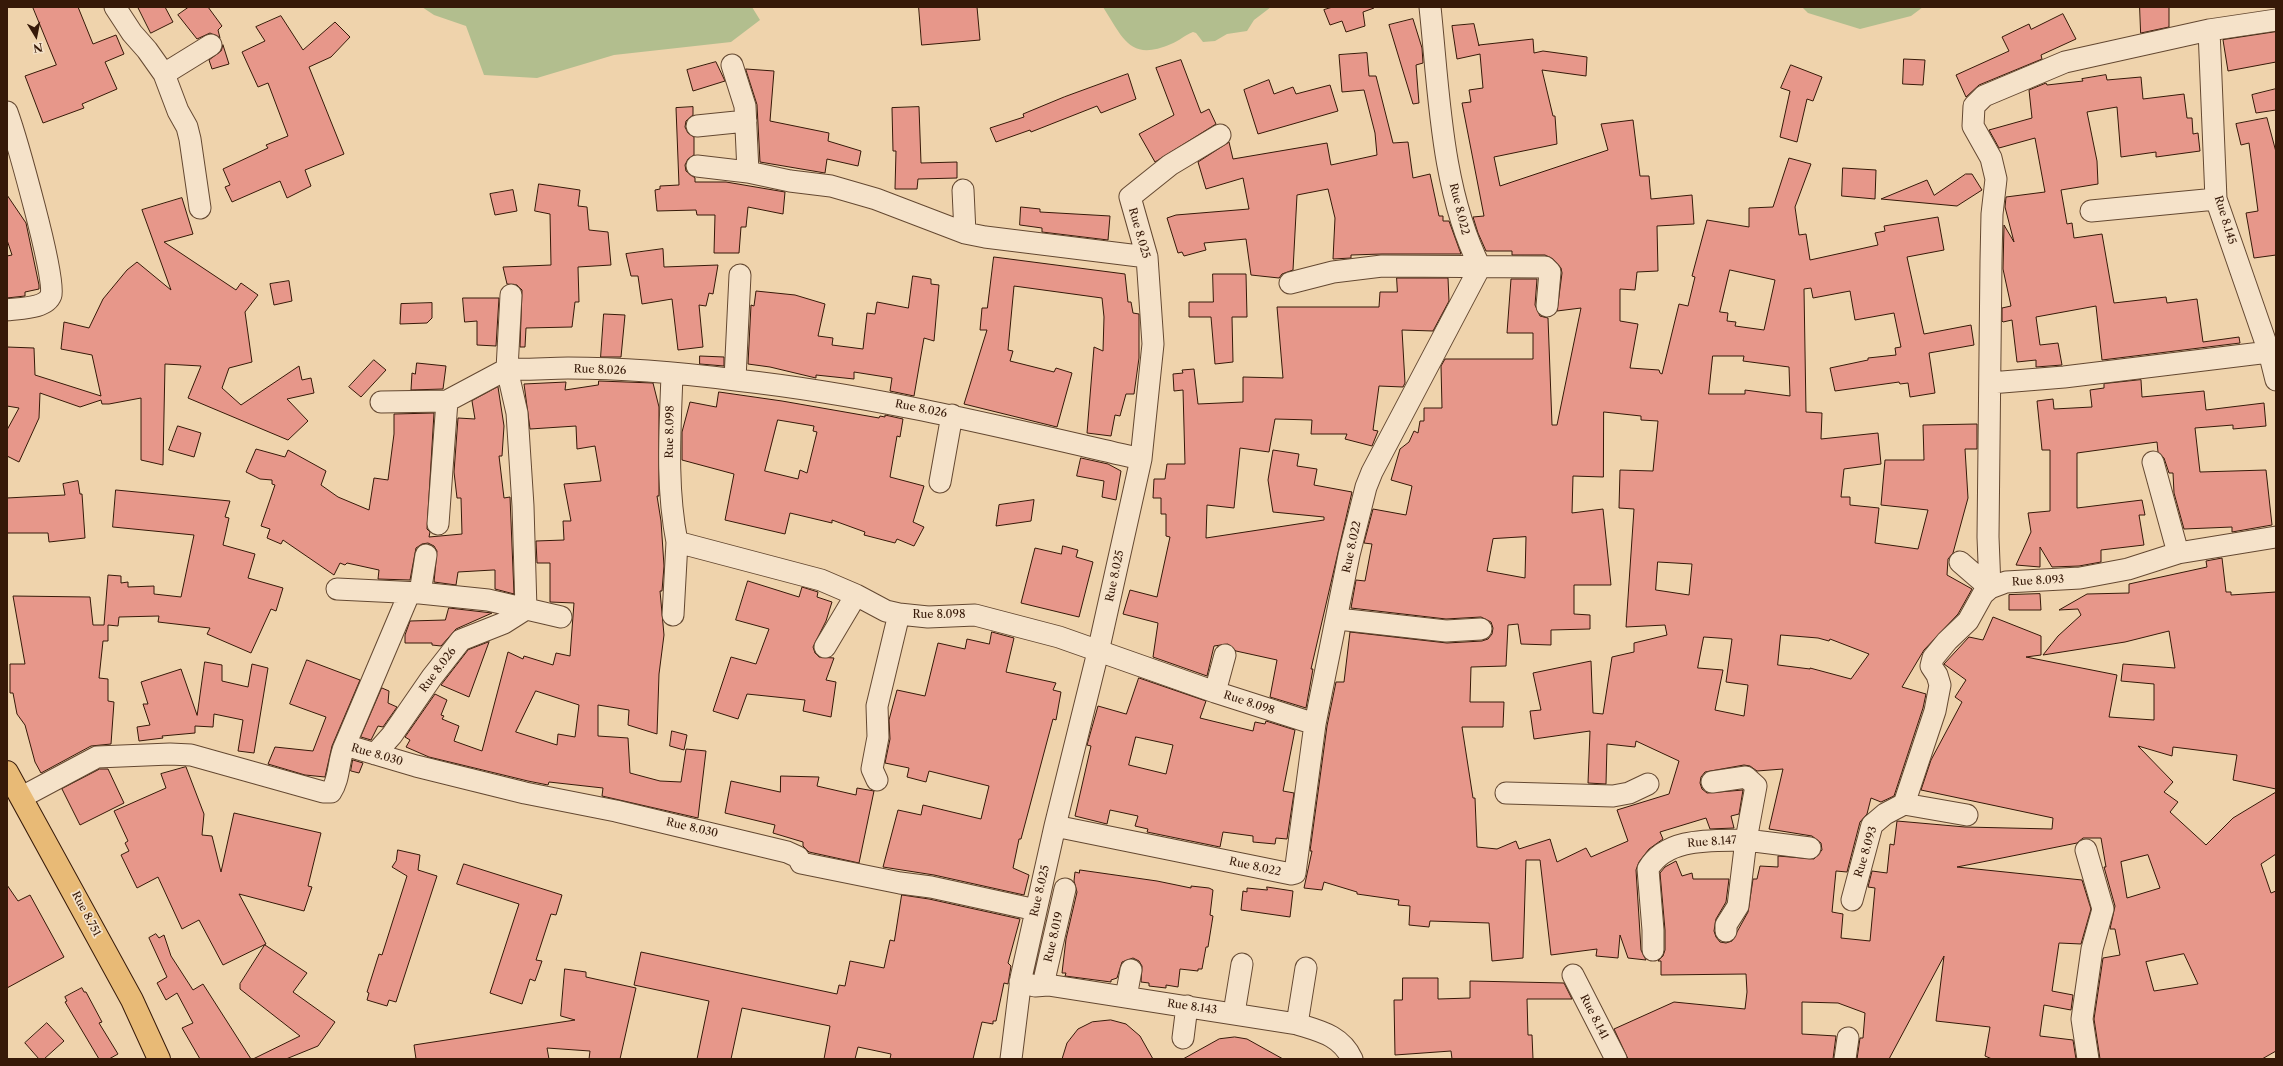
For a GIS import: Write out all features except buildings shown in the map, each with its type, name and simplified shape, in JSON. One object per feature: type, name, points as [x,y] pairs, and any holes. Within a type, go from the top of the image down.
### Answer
[{"type":"main road","name":"Rue 8.751","points":[[8,775],[22,797],[125,987],[159,1059]]},
{"type":"street","points":[[115,7],[132,33],[147,50],[164,74],[190,139],[200,208]]},
{"type":"street","name":"Rue 8.022","points":[[1055,826],[1293,874],[1296,871],[1315,724],[1330,645],[1338,619],[1349,555],[1366,487],[1372,472],[1480,267],[1459,218],[1449,168],[1438,92],[1430,7]]},
{"type":"street","points":[[1967,815],[1904,804],[1935,711],[1940,685],[1937,675],[1931,666],[1933,658],[1968,621],[1983,594],[1990,588],[1992,214],[1996,179],[1991,158],[1973,126],[1974,106],[1984,96],[2065,62],[2209,30],[2276,20]]},
{"type":"street","name":"Rue 8.145","points":[[2209,30],[2216,199],[2269,352],[2276,380]]},
{"type":"street","points":[[164,74],[211,45]]},
{"type":"street","points":[[732,65],[743,100],[746,121],[748,172]]},
{"type":"street","points":[[7,112],[44,245],[52,290],[47,300],[42,304],[7,310]]},
{"type":"street","points":[[697,126],[746,121]]},
{"type":"street","name":"Rue 8.025","points":[[1011,1059],[1020,982],[1055,826],[1098,652],[1140,459],[1153,344],[1147,257],[1130,202],[1132,194],[1170,165],[1220,135]]},
{"type":"street","points":[[697,166],[748,172],[854,192],[965,233],[985,237],[1147,257]]},
{"type":"street","points":[[963,190],[965,233]]},
{"type":"street","points":[[2091,211],[2216,199]]},
{"type":"street","points":[[1290,283],[1358,268],[1382,266],[1545,267],[1550,272],[1547,306]]},
{"type":"street","points":[[735,380],[740,275]]},
{"type":"street","points":[[511,295],[507,370],[516,413],[523,506],[526,609]]},
{"type":"street","points":[[1990,382],[2064,377],[2269,352]]},
{"type":"street","name":"Rue 8.026","points":[[507,370],[569,368],[672,375],[735,380],[852,396],[952,415],[1020,433],[1140,459]]},
{"type":"street","points":[[381,402],[447,401],[507,370]]},
{"type":"street","name":"Rue 8.098","points":[[672,375],[669,480],[671,512],[677,542],[821,580],[856,595],[886,611],[928,617],[975,615],[1059,637],[1215,692],[1315,724]]},
{"type":"street","points":[[438,524],[447,401]]},
{"type":"street","points":[[940,482],[952,415]]},
{"type":"street","points":[[2153,462],[2178,553]]},
{"type":"street","name":"Rue 8.093","points":[[1990,588],[2006,582],[2080,578],[2128,569],[2178,553],[2276,537]]},
{"type":"street","points":[[673,615],[677,542]]},
{"type":"street","name":"Rue 8.030","points":[[22,797],[97,757],[170,754],[191,755],[323,792],[331,792],[335,787],[341,753],[415,593],[426,555]]},
{"type":"street","points":[[1960,562],[1990,588]]},
{"type":"street","points":[[337,589],[415,593],[488,600],[561,617]]},
{"type":"street","points":[[825,647],[856,595]]},
{"type":"street","name":"Rue 8.026","points":[[375,754],[392,735],[432,677],[461,640],[504,623],[526,609]]},
{"type":"street","points":[[877,780],[872,769],[878,737],[877,706],[899,614]]},
{"type":"street","points":[[1338,619],[1446,631],[1481,629]]},
{"type":"street","points":[[1215,692],[1225,655]]},
{"type":"street","name":"Rue 8.030","points":[[345,745],[525,793],[715,833],[787,852],[798,857],[801,863],[900,883],[931,887],[1036,910]]},
{"type":"street","points":[[1712,782],[1746,777],[1756,786],[1746,840],[1810,848]]},
{"type":"street","points":[[1506,793],[1614,796],[1629,793],[1648,784]]},
{"type":"street","name":"Rue 8.093","points":[[1852,900],[1872,825],[1885,814],[1904,804]]},
{"type":"street","name":"Rue 8.147","points":[[1653,950],[1654,930],[1648,874],[1650,864],[1677,846],[1686,843],[1746,840],[1738,906],[1726,925],[1726,931]]},
{"type":"street","points":[[2086,850],[2102,908],[2092,950],[2082,1019],[2088,1059]]},
{"type":"street","name":"Rue 8.019","points":[[1048,985],[1046,976],[1065,889]]},
{"type":"street","points":[[1234,1013],[1242,964]]},
{"type":"street","points":[[1297,1024],[1306,968]]},
{"type":"street","points":[[1126,997],[1131,970]]},
{"type":"street","name":"Rue 8.141","points":[[1573,975],[1616,1059]]},
{"type":"street","name":"Rue 8.143","points":[[1020,982],[1035,986],[1048,985],[1297,1024],[1335,1037],[1352,1059]]},
{"type":"street","points":[[1183,1038],[1187,1006]]},
{"type":"street","points":[[1845,1059],[1848,1038]]},
{"type":"green space","points":[[422,7],[752,7],[760,20],[731,42],[614,55],[537,78],[484,75],[466,26],[434,15]]},
{"type":"green space","points":[[1103,7],[1271,7],[1254,20],[1247,31],[1227,34],[1215,41],[1203,42],[1196,33],[1193,32],[1171,44],[1157,49],[1146,50],[1129,44],[1122,37]]},
{"type":"green space","points":[[1802,7],[1923,7],[1911,16],[1860,29],[1808,13]]}]
